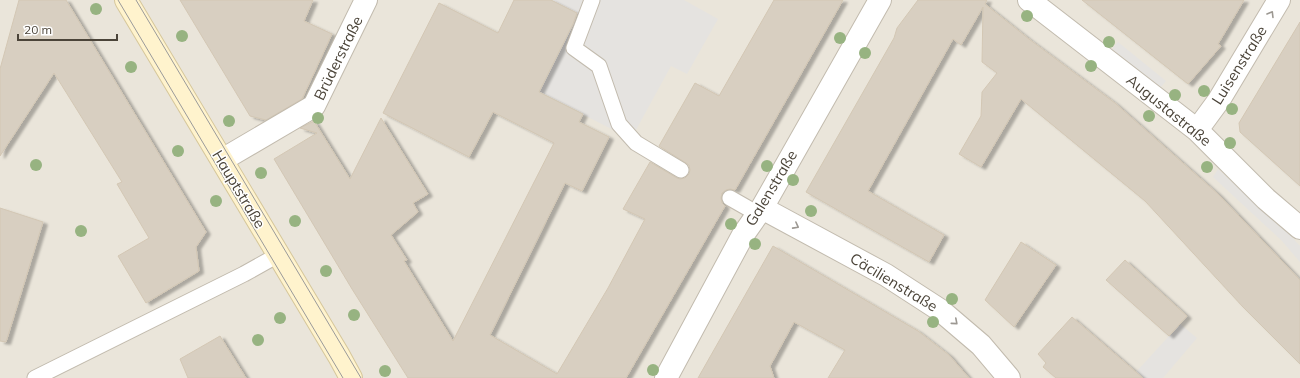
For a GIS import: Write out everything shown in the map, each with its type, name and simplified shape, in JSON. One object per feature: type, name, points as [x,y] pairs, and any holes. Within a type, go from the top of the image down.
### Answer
[{"type":"main road","name":"Hauptstraße","points":[[126,0],[351,378]]},
{"type":"street","name":"Brüderstraße","points":[[222,160],[314,106],[366,0]]},
{"type":"street","name":"Galenstraße","points":[[666,378],[743,235],[760,211],[880,0]]},
{"type":"street","name":"Augustastraße","points":[[1030,0],[1198,130],[1266,199],[1300,228]]},
{"type":"street","name":"Luisenstraße","points":[[1198,130],[1219,100],[1279,0]]},
{"type":"street","name":"Cäcilienstraße","points":[[760,211],[886,275],[940,310],[981,345],[1009,378]]},
{"type":"lane","points":[[592,0],[574,48],[599,66],[619,124],[636,143],[681,170]]},
{"type":"lane","points":[[730,198],[760,211]]},
{"type":"lane","points":[[35,378],[244,274],[278,255]]},
{"type":"shaded area","points":[[0,0],[1300,0],[1300,378],[0,378]]},
{"type":"shaded area","points":[[551,0],[684,0],[718,19],[687,74],[671,66],[631,139],[539,92],[578,14]]},
{"type":"shaded area","points":[[1118,42],[1166,81],[1160,88],[1112,49]]},
{"type":"shaded area","points":[[1218,169],[1300,246],[1300,262],[1282,241],[1213,177]]},
{"type":"shaded area","points":[[1180,324],[1197,338],[1163,378],[1143,378],[1136,372]]},
{"type":"building","points":[[19,0],[66,0],[206,232],[196,247],[199,271],[146,303],[118,256],[149,238],[117,184],[122,182],[54,73],[0,156],[0,69]]},
{"type":"building","points":[[180,0],[313,0],[304,21],[332,34],[302,99],[266,120],[250,116]]},
{"type":"building","points":[[514,0],[551,0],[577,13],[539,92],[583,114],[579,122],[609,137],[582,191],[565,183],[490,335],[557,374],[608,288],[645,219],[623,209],[650,162],[680,179],[685,178],[689,174],[689,165],[659,146],[695,83],[719,96],[774,0],[843,0],[735,190],[730,189],[722,193],[722,203],[725,206],[626,378],[408,378],[352,289],[274,159],[317,133],[300,128],[314,121],[350,179],[381,118],[428,194],[413,203],[418,212],[391,235],[407,260],[404,261],[453,341],[554,143],[493,112],[469,157],[383,113],[439,3],[498,33]]},
{"type":"building","points":[[918,0],[987,0],[985,4],[1115,103],[1218,194],[1300,280],[1300,364],[1243,307],[1145,201],[1021,99],[981,167],[959,154],[981,116],[982,92],[997,73],[982,62],[983,7],[961,45],[953,39],[868,191],[944,235],[929,262],[806,192],[894,38],[897,28]]},
{"type":"building","points":[[1082,0],[1244,0],[1218,44],[1221,46],[1188,84]]},
{"type":"building","points":[[1300,22],[1300,186],[1240,132],[1239,123]]},
{"type":"building","points":[[0,208],[43,222],[6,342],[0,341]]},
{"type":"building","points":[[1021,242],[1056,265],[1014,327],[985,300]]},
{"type":"building","points":[[773,246],[918,331],[949,355],[969,378],[828,378],[845,350],[794,322],[770,366],[774,378],[698,378]]},
{"type":"building","points":[[1125,260],[1187,316],[1169,336],[1106,280]]},
{"type":"building","points":[[1072,317],[1143,378],[1056,378],[1043,367],[1046,363],[1038,354]]},
{"type":"building","points":[[220,336],[246,378],[188,378],[180,359]]},
{"type":"tram line","points":[[118,0],[343,378]]},
{"type":"tram line","points":[[136,0],[361,378]]}]
